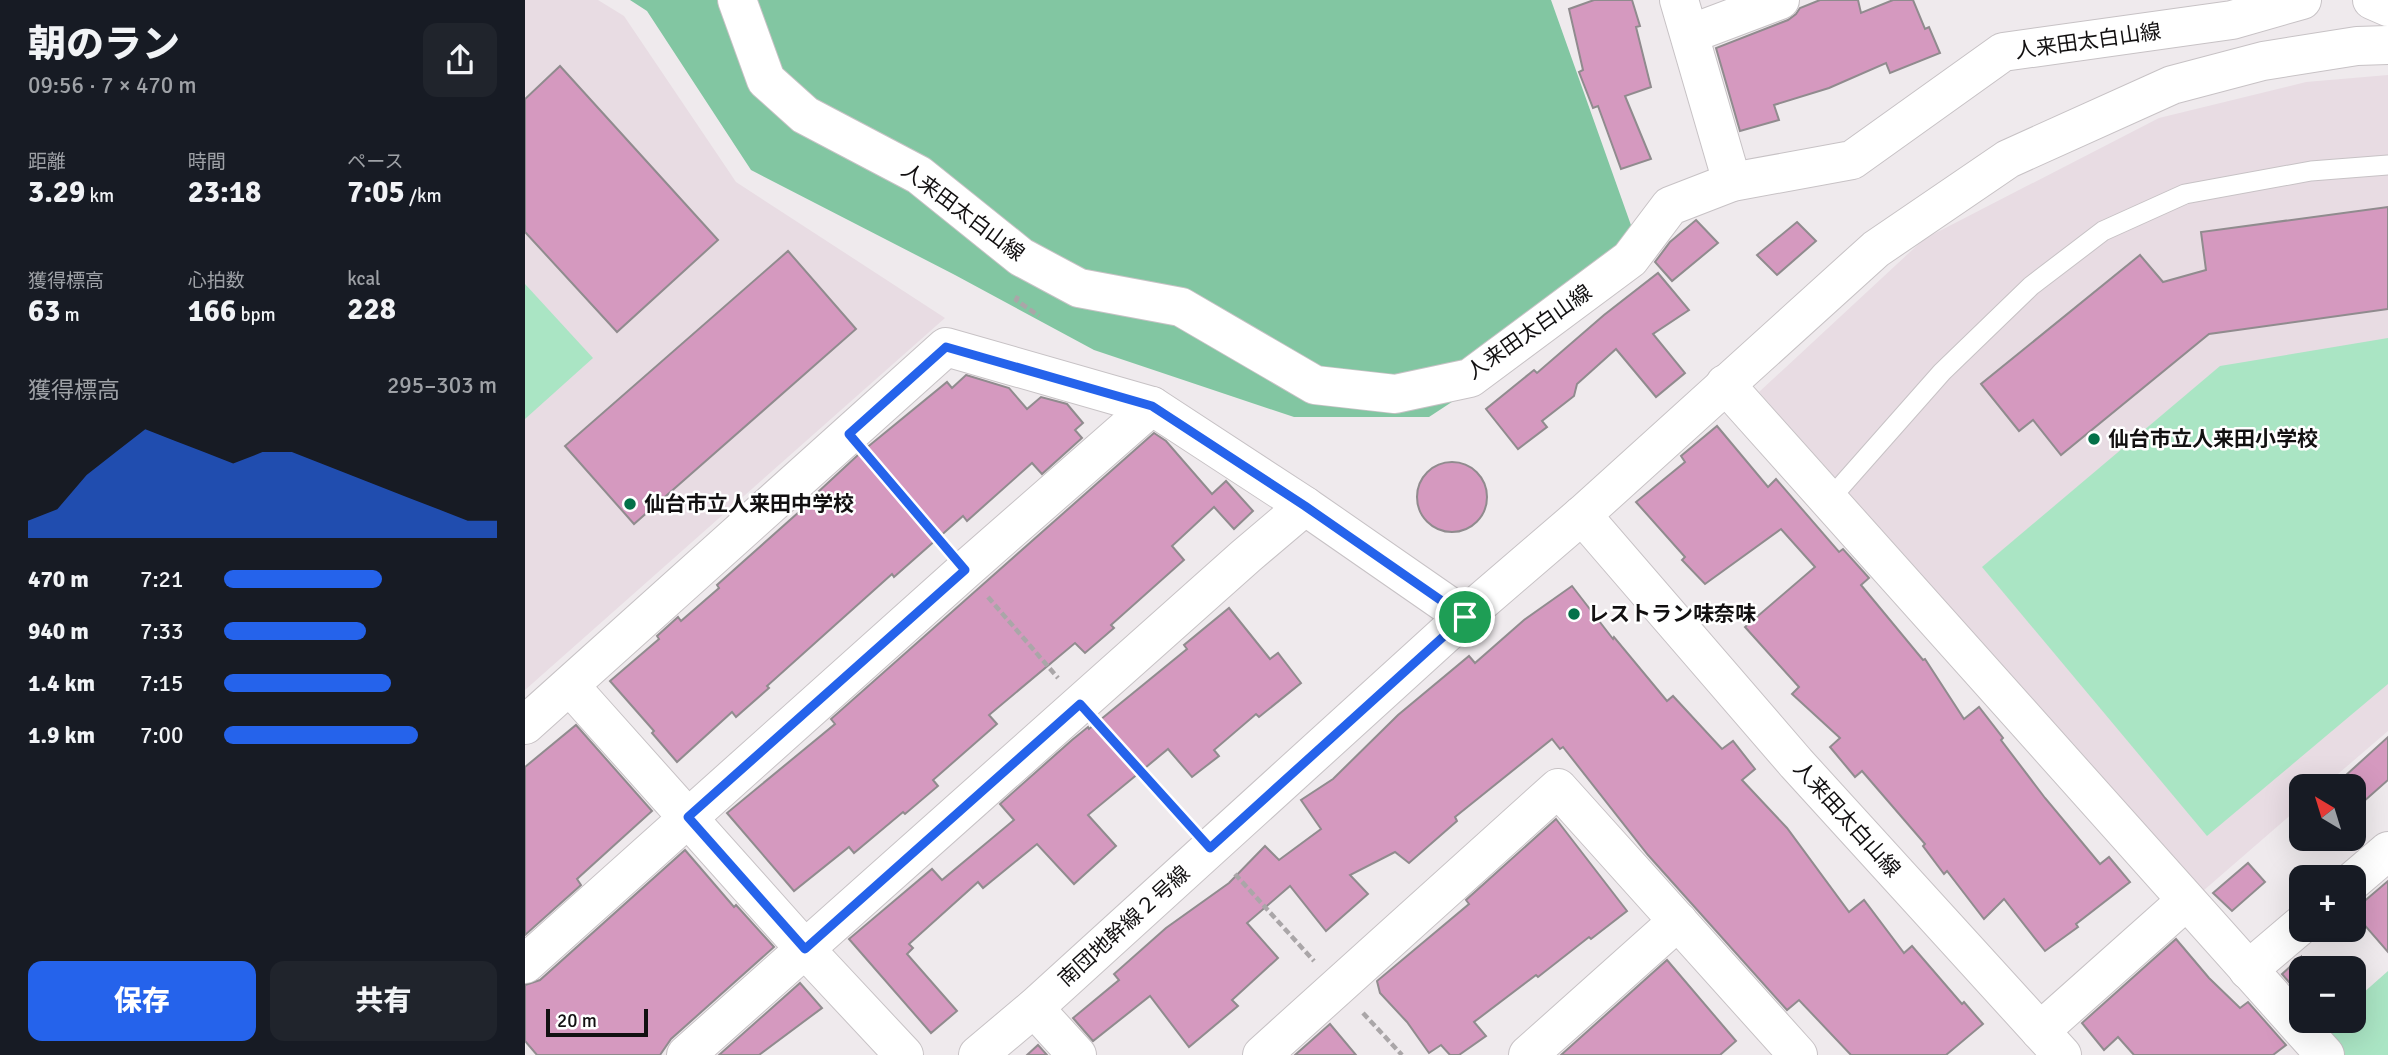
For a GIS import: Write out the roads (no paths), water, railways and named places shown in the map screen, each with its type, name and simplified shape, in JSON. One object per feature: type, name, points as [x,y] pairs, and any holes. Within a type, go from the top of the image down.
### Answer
[{"type":"street","name":"人来田太白山線","points":[[737,0],[766,80],[805,114],[919,175],[1021,257],[1079,288],[1181,307],[1315,385],[1395,394],[1470,378],[1630,259],[1670,206],[1732,182],[1852,160],[2003,52],[2232,20],[2302,0]]},
{"type":"street","points":[[1732,182],[1685,17],[1780,0]]},
{"type":"street","points":[[2372,0],[2388,7]]},
{"type":"street","name":"南団地幹線２号線","points":[[978,1055],[1034,1008],[1876,249],[2008,159],[2172,85],[2263,61],[2357,46],[2388,45]]},
{"type":"street","points":[[525,725],[946,347],[1152,406],[1305,506],[1465,617]]},
{"type":"street","points":[[1725,384],[2325,1055]]},
{"type":"street","points":[[525,964],[1152,406]]},
{"type":"street","points":[[686,1055],[1305,506]]},
{"type":"street","name":"人来田太白山線","points":[[1582,515],[1796,764],[2051,1043]]},
{"type":"street","points":[[570,686],[805,949],[904,1055]]},
{"type":"street","points":[[1262,1055],[1558,788],[1798,1055]]},
{"type":"street","points":[[2366,870],[2388,851]]},
{"type":"street","points":[[2051,1043],[2186,901]]},
{"type":"street","points":[[1528,1055],[1678,921]]},
{"type":"street","points":[[2248,970],[2289,935]]},
{"type":"street","points":[[1034,1008],[1077,1055]]},
{"type":"lane","points":[[1828,501],[1941,372],[2031,286],[2103,231],[2185,194],[2311,171],[2388,165]]},
{"type":"place","name":"仙台市立人来田小学校","points":[[2094,439]]},
{"type":"place","name":"仙台市立人来田中学校","points":[[630,504]]},
{"type":"place","name":"レストラン味奈味","points":[[1574,614]]}]
